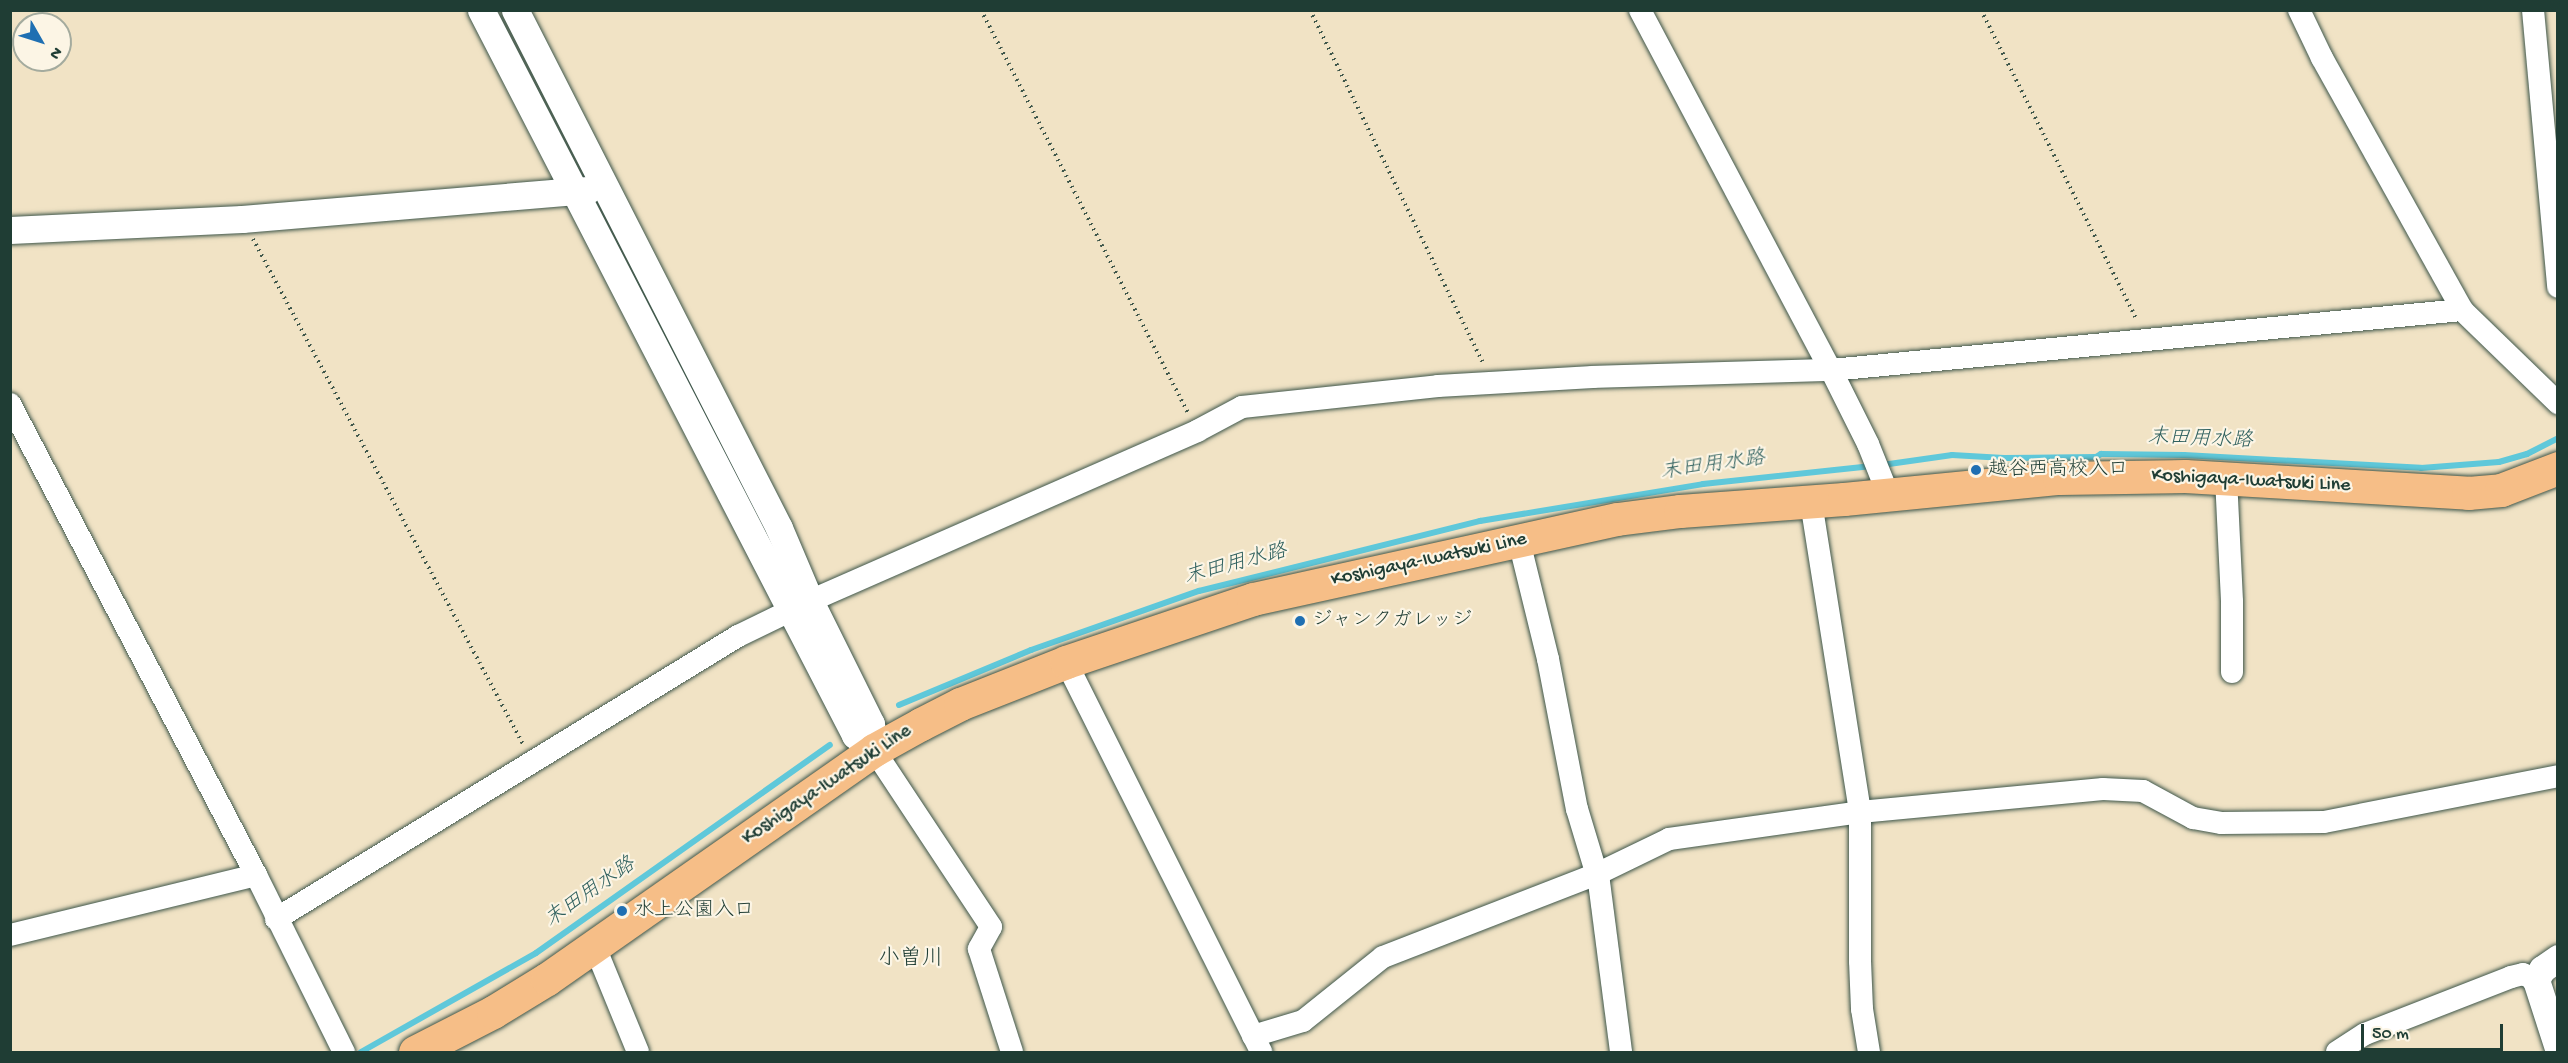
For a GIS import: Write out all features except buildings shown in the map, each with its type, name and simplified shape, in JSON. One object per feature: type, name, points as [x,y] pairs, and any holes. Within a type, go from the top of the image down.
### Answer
[{"type":"main road","name":"Koshigaya-Iwatsuki Line","points":[[415,1053],[494,1011],[595,947],[874,750],[960,704],[1066,662],[1253,599],[1617,519],[1680,511],[1811,502],[1880,475],[2226,478],[2468,493],[2501,490],[2558,468]]},
{"type":"street","points":[[481,10],[574,191],[799,607],[871,724],[874,750],[991,927],[980,949],[1012,1053]]},
{"type":"street","points":[[515,10],[779,528],[799,607]]},
{"type":"street","points":[[1640,10],[1831,370],[1880,475]]},
{"type":"street","points":[[2299,10],[2322,58],[2462,310],[2558,403]]},
{"type":"street","points":[[2533,10],[2558,287]]},
{"type":"street","points":[[10,230],[242,219],[604,188]]},
{"type":"street","points":[[276,920],[738,636],[1197,430],[1242,407],[1438,386],[1593,377],[1831,370],[2462,310]]},
{"type":"street","points":[[10,404],[256,875],[276,920],[343,1051]]},
{"type":"street","points":[[2226,478],[2232,602],[2232,672]]},
{"type":"street","points":[[1811,502],[1860,812],[1860,961],[1869,1053]]},
{"type":"street","points":[[1520,541],[1548,659],[1577,809],[1596,874],[1622,1053]]},
{"type":"street","points":[[1066,662],[1257,1044],[1303,1021],[1383,957],[1596,874],[1669,839],[1860,812],[2103,789],[2143,791],[2193,818],[2222,823],[2324,822],[2558,776]]},
{"type":"street","points":[[10,935],[256,875]]},
{"type":"street","points":[[595,947],[638,1053]]},
{"type":"street","points":[[2558,958],[2542,969],[2536,980],[2558,1048]]},
{"type":"street","points":[[2337,1053],[2365,1034],[2511,977],[2523,974],[2536,980]]},
{"type":"path","points":[[981,10],[1197,430]]},
{"type":"path","points":[[1310,10],[1493,383]]},
{"type":"path","points":[[1981,10],[2147,340]]},
{"type":"path","points":[[242,219],[533,762]]},
{"type":"waterway","name":"末田用水路","points":[[1882,465],[1952,455],[2004,458],[2096,457],[2101,454],[2184,455],[2421,468],[2499,462],[2527,454],[2558,438]]},
{"type":"waterway","name":"末田用水路","points":[[899,705],[1031,650],[1199,591],[1480,521],[1703,484],[1872,466]]},
{"type":"waterway","name":"末田用水路","points":[[361,1052],[536,953],[830,745]]},
{"type":"place","name":"越谷西高校入口","points":[[1976,470]]},
{"type":"place","name":"ジャンクガレッジ","points":[[1300,621]]},
{"type":"place","name":"水上公園入口","points":[[622,911]]},
{"type":"district","name":"小曽川","points":[[911,961]]}]
